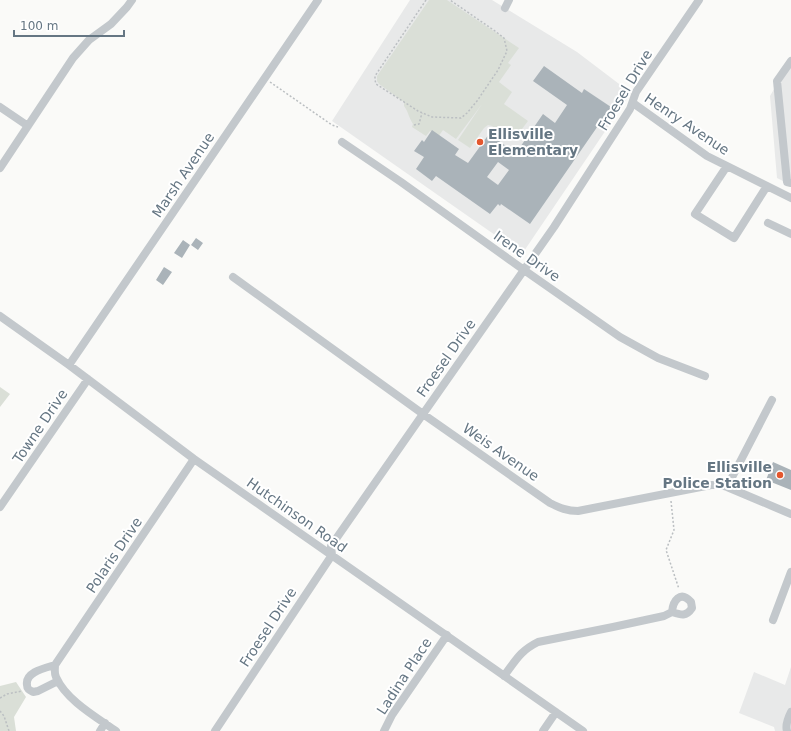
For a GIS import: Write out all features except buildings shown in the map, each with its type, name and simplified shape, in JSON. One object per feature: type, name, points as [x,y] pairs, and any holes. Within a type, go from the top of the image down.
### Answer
[{"type":"street","points":[[0,168],[73,58],[89,40],[111,24],[132,0]]},
{"type":"street","name":"Marsh Avenue","points":[[69,365],[318,0]]},
{"type":"street","points":[[505,8],[509,0]]},
{"type":"street","name":"Froesel Drive","points":[[215,731],[332,555],[331,546],[554,227],[626,116],[633,103],[636,92],[699,0]]},
{"type":"street","points":[[791,61],[777,81],[787,182],[791,183]]},
{"type":"street","name":"Henry Avenue","points":[[633,103],[708,156],[791,198]]},
{"type":"street","points":[[0,107],[28,126]]},
{"type":"street","name":"Irene Drive","points":[[342,142],[620,337],[658,358],[705,376]]},
{"type":"street","points":[[727,166],[695,214],[734,238],[767,186]]},
{"type":"street","points":[[768,223],[791,234]]},
{"type":"street","name":"Weis Avenue","points":[[232,277],[423,414],[550,503],[560,508],[569,511],[578,511],[711,485],[720,485],[791,514]]},
{"type":"street","name":"Hutchinson Road","points":[[0,316],[88,379],[194,459],[583,731]]},
{"type":"street","name":"Towne Drive","points":[[0,507],[88,379]]},
{"type":"street","points":[[727,487],[772,400]]},
{"type":"street","name":"Polaris Drive","points":[[54,665],[194,459]]},
{"type":"street","points":[[773,620],[791,572]]},
{"type":"street","points":[[504,676],[519,655],[528,647],[538,642],[664,616],[672,612]]},
{"type":"street","name":"Ladina Place","points":[[384,731],[392,715],[447,635]]},
{"type":"street","points":[[57,679],[38,691],[33,692],[27,688],[27,680],[31,674],[54,665],[57,679],[70,698],[116,731]]},
{"type":"street","points":[[543,731],[556,712]]},
{"type":"street","points":[[787,731],[786,727],[788,717],[791,712]]},
{"type":"street","points":[[100,731],[105,723]]},
{"type":"path","points":[[426,0],[375,76],[376,84],[422,113],[432,117],[461,118],[477,101],[498,70],[507,51],[504,38],[450,0]]},
{"type":"path","points":[[268,80],[332,125],[338,127]]},
{"type":"path","points":[[414,125],[419,124],[422,113]]},
{"type":"path","points":[[670,498],[674,530],[666,550],[679,589]]},
{"type":"path","points":[[0,698],[6,694],[20,692],[27,688]]},
{"type":"path","points":[[0,711],[4,716],[9,731]]},
{"type":"shaded area","name":"Ellisville Elementary","points":[[410,0],[492,0],[577,52],[631,93],[522,254],[332,121]]},
{"type":"shaded area","points":[[429,0],[447,0],[519,48],[508,63],[511,65],[499,82],[512,92],[504,104],[528,121],[513,141],[492,126],[488,125],[484,128],[470,148],[458,140],[482,104],[456,139],[443,130],[438,137],[430,131],[426,136],[412,127],[413,124],[404,106],[404,102],[377,81],[377,76]]},
{"type":"shaded area","points":[[791,60],[791,185],[777,178],[770,96]]},
{"type":"shaded area","points":[[0,387],[10,394],[0,407]]},
{"type":"shaded area","points":[[791,667],[791,731],[775,731],[774,727],[739,713],[754,672],[785,685]]},
{"type":"shaded area","points":[[16,682],[26,697],[14,717],[16,731],[0,731],[0,686]]},
{"type":"place","name":"Ellisville Elementary","points":[[480,142]]},
{"type":"place","name":"Ellisville Police Station","points":[[780,475]]}]
